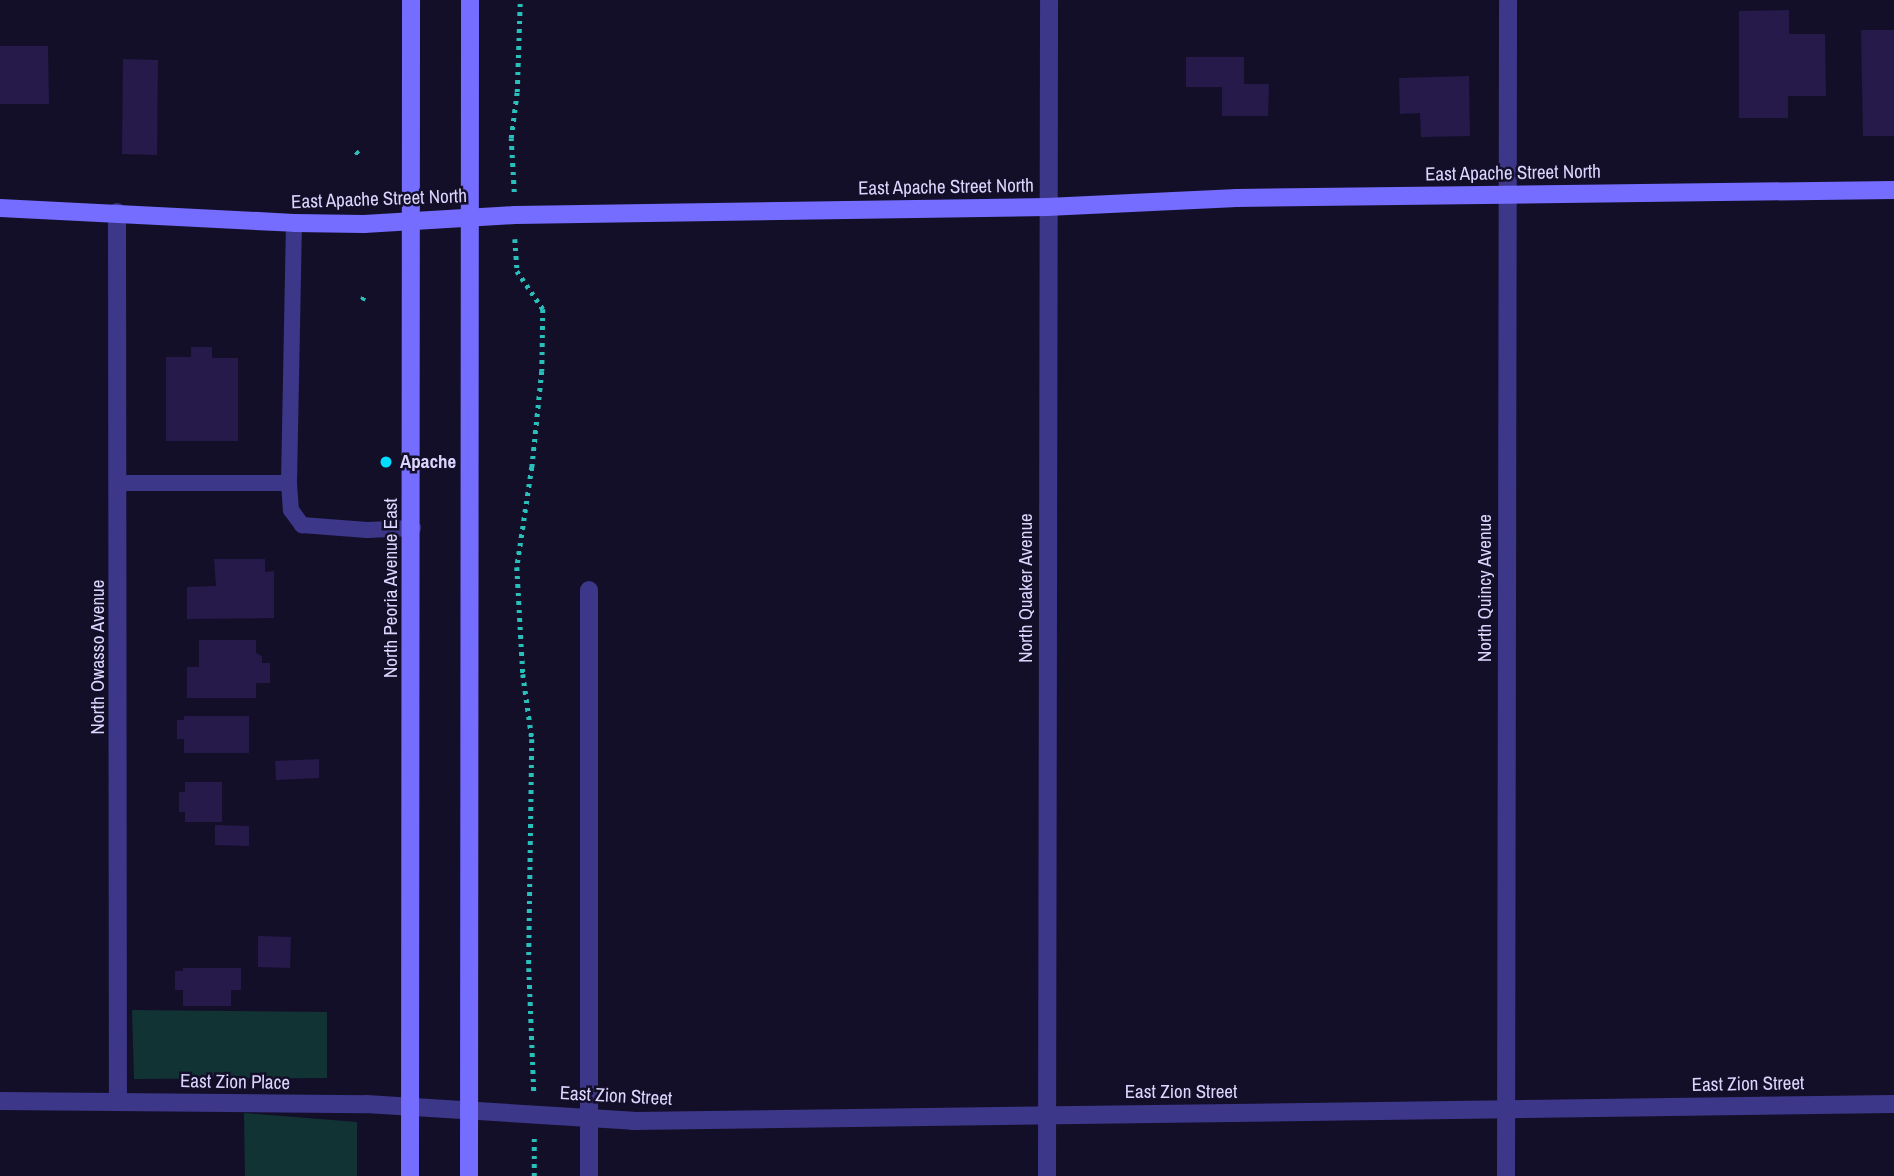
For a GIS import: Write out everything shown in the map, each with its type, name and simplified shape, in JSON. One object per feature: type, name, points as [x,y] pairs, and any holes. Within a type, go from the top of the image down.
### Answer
[{"type":"main road","name":"North Peoria Avenue East","points":[[410,1176],[413,528],[411,0]]},
{"type":"main road","points":[[469,1176],[470,0]]},
{"type":"main road","name":"East Apache Street North","points":[[0,208],[294,223],[1047,206],[1237,198],[1894,190]]},
{"type":"street","name":"North Quaker Avenue","points":[[1047,1176],[1049,0]]},
{"type":"street","name":"North Quincy Avenue","points":[[1506,1176],[1508,0]]},
{"type":"street","name":"North Owasso Avenue","points":[[117,212],[118,1102]]},
{"type":"street","points":[[589,590],[589,1176]]},
{"type":"street","name":"East Zion Place","points":[[0,1101],[469,1109]]},
{"type":"street","name":"East Zion Street","points":[[469,1109],[633,1121],[1894,1104]]},
{"type":"lane","points":[[294,223],[289,483],[291,510],[302,525],[367,530],[413,528]]},
{"type":"lane","points":[[119,483],[289,483]]},
{"type":"path","points":[[511,138],[517,92],[520,0]]},
{"type":"path","points":[[356,150],[361,157]]},
{"type":"path","points":[[517,271],[543,309],[542,371],[534,453],[517,566],[523,674],[532,739],[529,968],[534,1176]]},
{"type":"path","points":[[362,300],[365,294]]},
{"type":"green space","points":[[132,1010],[327,1012],[327,1078],[134,1079]]},
{"type":"green space","points":[[244,1113],[357,1122],[357,1176],[245,1176]]},
{"type":"building","points":[[1789,10],[1789,34],[1825,34],[1826,96],[1788,96],[1788,118],[1739,118],[1739,11]]},
{"type":"building","points":[[1861,30],[1894,30],[1894,136],[1863,136]]},
{"type":"building","points":[[0,46],[48,46],[49,104],[0,104]]},
{"type":"building","points":[[1186,57],[1244,57],[1244,84],[1269,84],[1268,116],[1222,116],[1222,87],[1186,87]]},
{"type":"building","points":[[123,59],[158,60],[157,155],[122,154]]},
{"type":"building","points":[[1469,76],[1470,136],[1421,137],[1420,113],[1400,114],[1399,78]]},
{"type":"building","points":[[191,347],[212,347],[212,358],[238,358],[238,441],[166,441],[166,357],[191,357]]},
{"type":"building","points":[[214,559],[265,559],[265,572],[274,571],[274,618],[187,619],[187,587],[216,586]]},
{"type":"building","points":[[199,640],[256,640],[256,653],[262,656],[262,663],[270,663],[270,683],[256,683],[256,698],[187,698],[187,667],[199,667]]},
{"type":"building","points":[[184,716],[249,716],[249,753],[184,753],[184,739],[177,739],[177,720],[184,720]]},
{"type":"building","points":[[319,759],[319,778],[276,780],[275,761]]},
{"type":"building","points":[[185,782],[222,782],[222,822],[185,822],[185,812],[179,812],[179,792],[185,792]]},
{"type":"building","points":[[215,825],[249,826],[249,846],[215,845]]},
{"type":"building","points":[[258,936],[291,937],[290,968],[258,967]]},
{"type":"building","points":[[183,968],[241,968],[241,990],[231,990],[231,1006],[183,1006],[183,990],[175,990],[175,971],[183,971]]},
{"type":"place","name":"Apache","points":[[386,462]]}]
